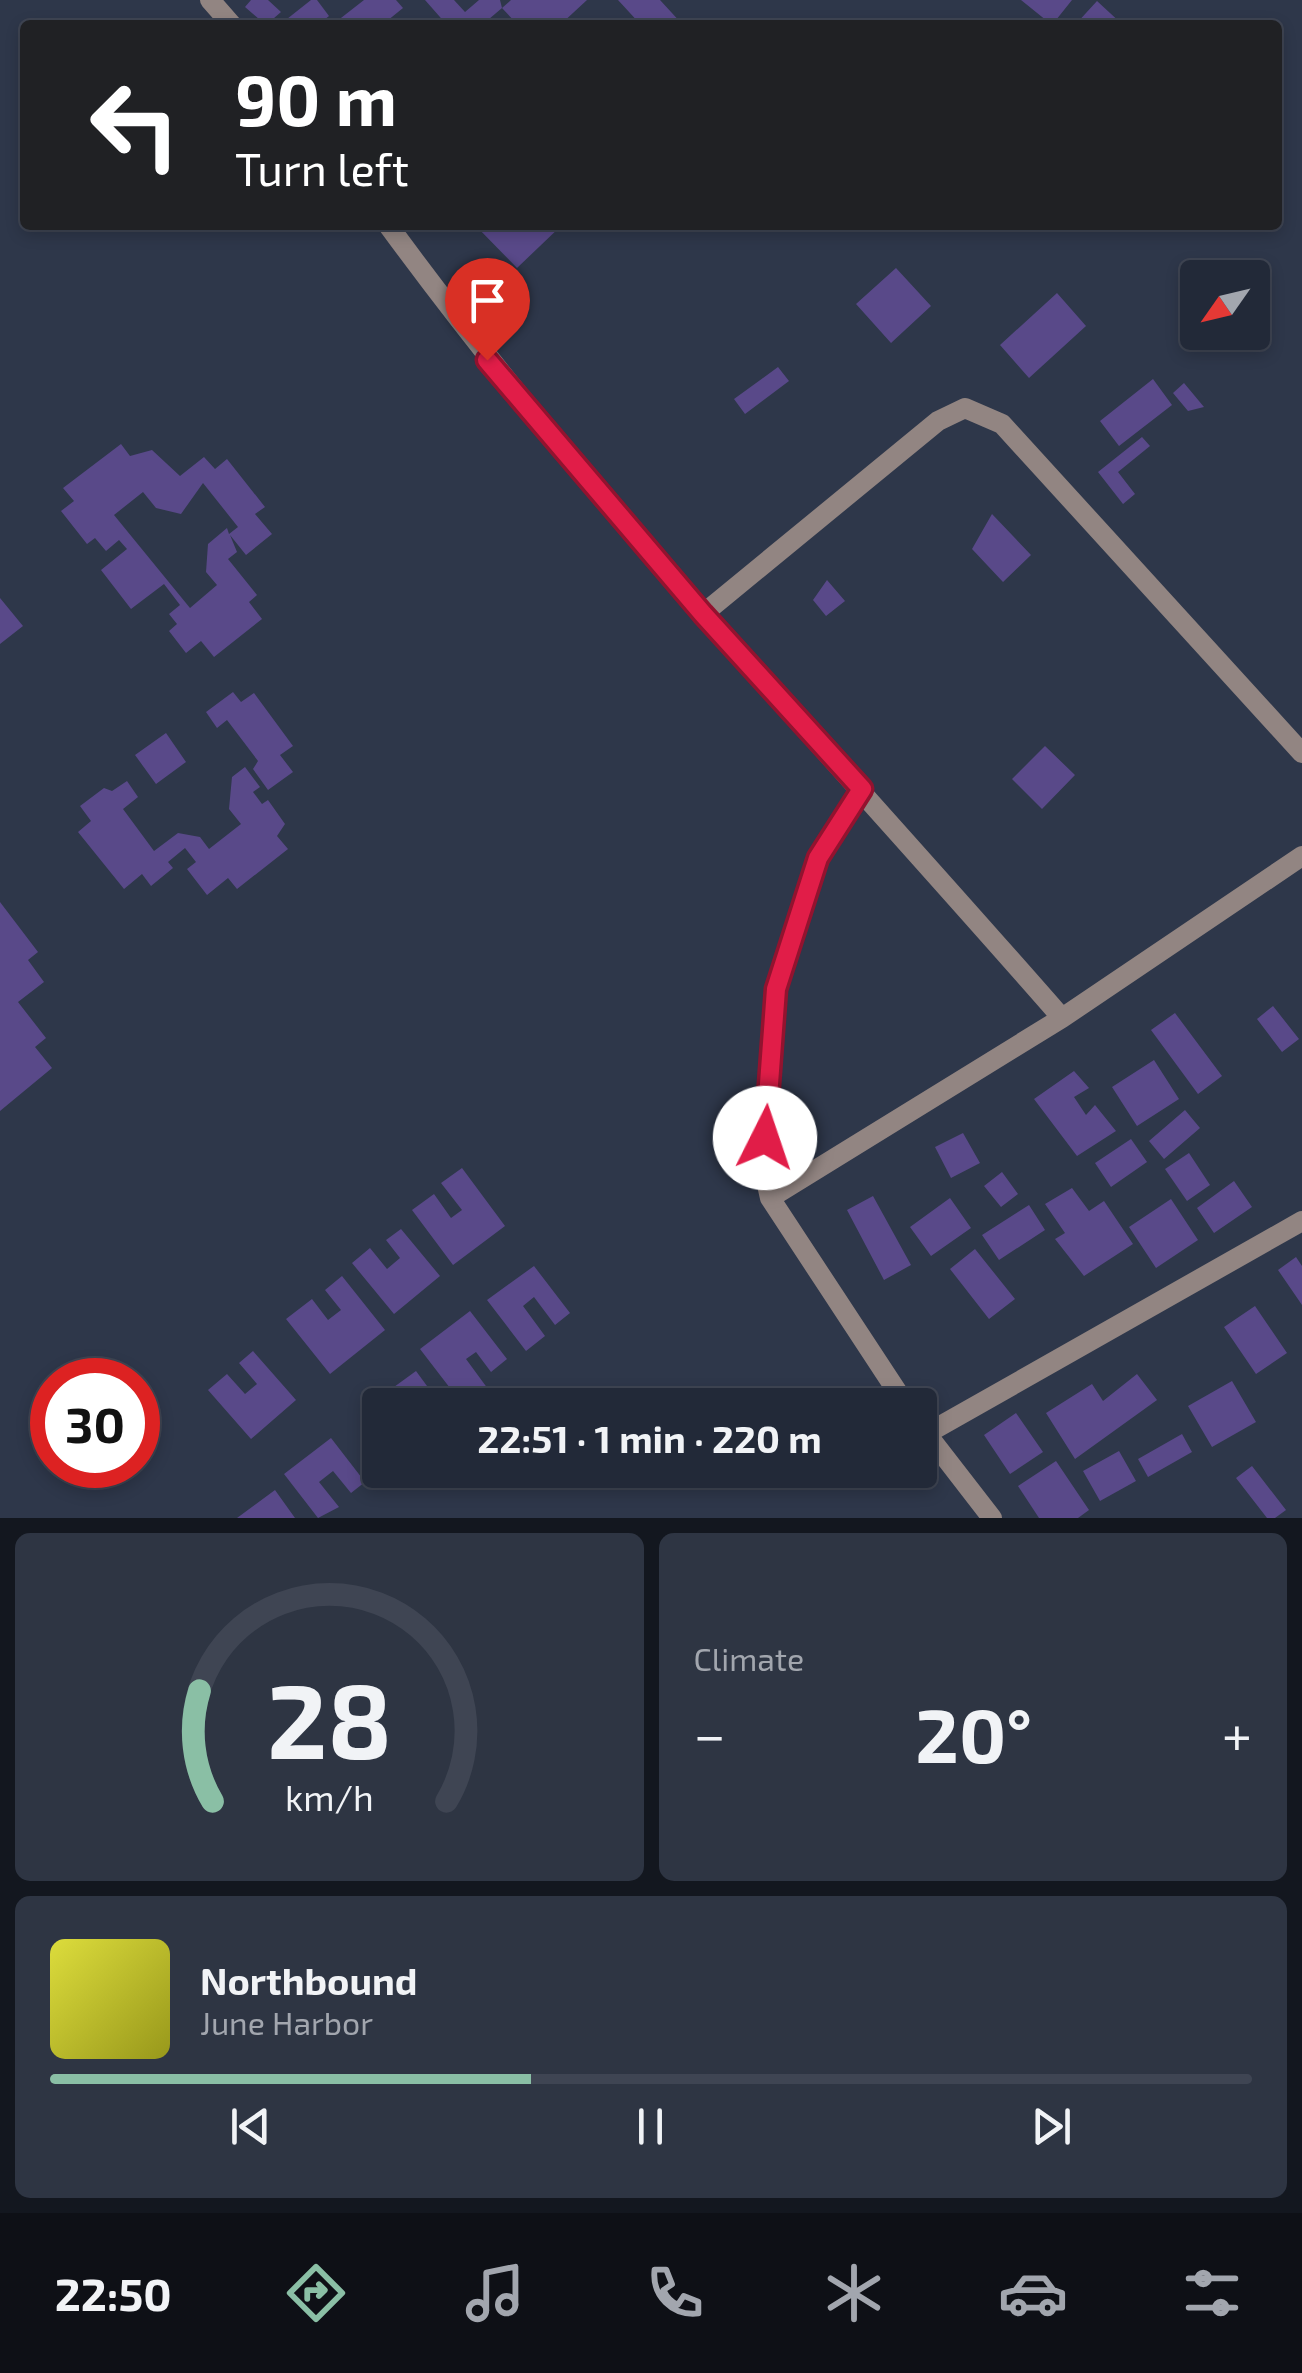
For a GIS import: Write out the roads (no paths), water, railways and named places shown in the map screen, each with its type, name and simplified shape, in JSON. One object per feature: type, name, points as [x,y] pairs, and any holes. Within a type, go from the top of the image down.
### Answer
[{"type":"street","points":[[210,0],[228,20]]},
{"type":"street","points":[[392,230],[487,360],[703,614],[1062,1018]]},
{"type":"street","points":[[703,614],[938,421],[964,408],[1002,424],[1302,753]]},
{"type":"street","points":[[862,789],[818,858],[776,989],[762,1167],[770,1198],[895,1388]]},
{"type":"street","points":[[770,1198],[1062,1018],[1302,856]]},
{"type":"street","points":[[937,1422],[1302,1221]]},
{"type":"street","points":[[937,1448],[992,1518]]}]
